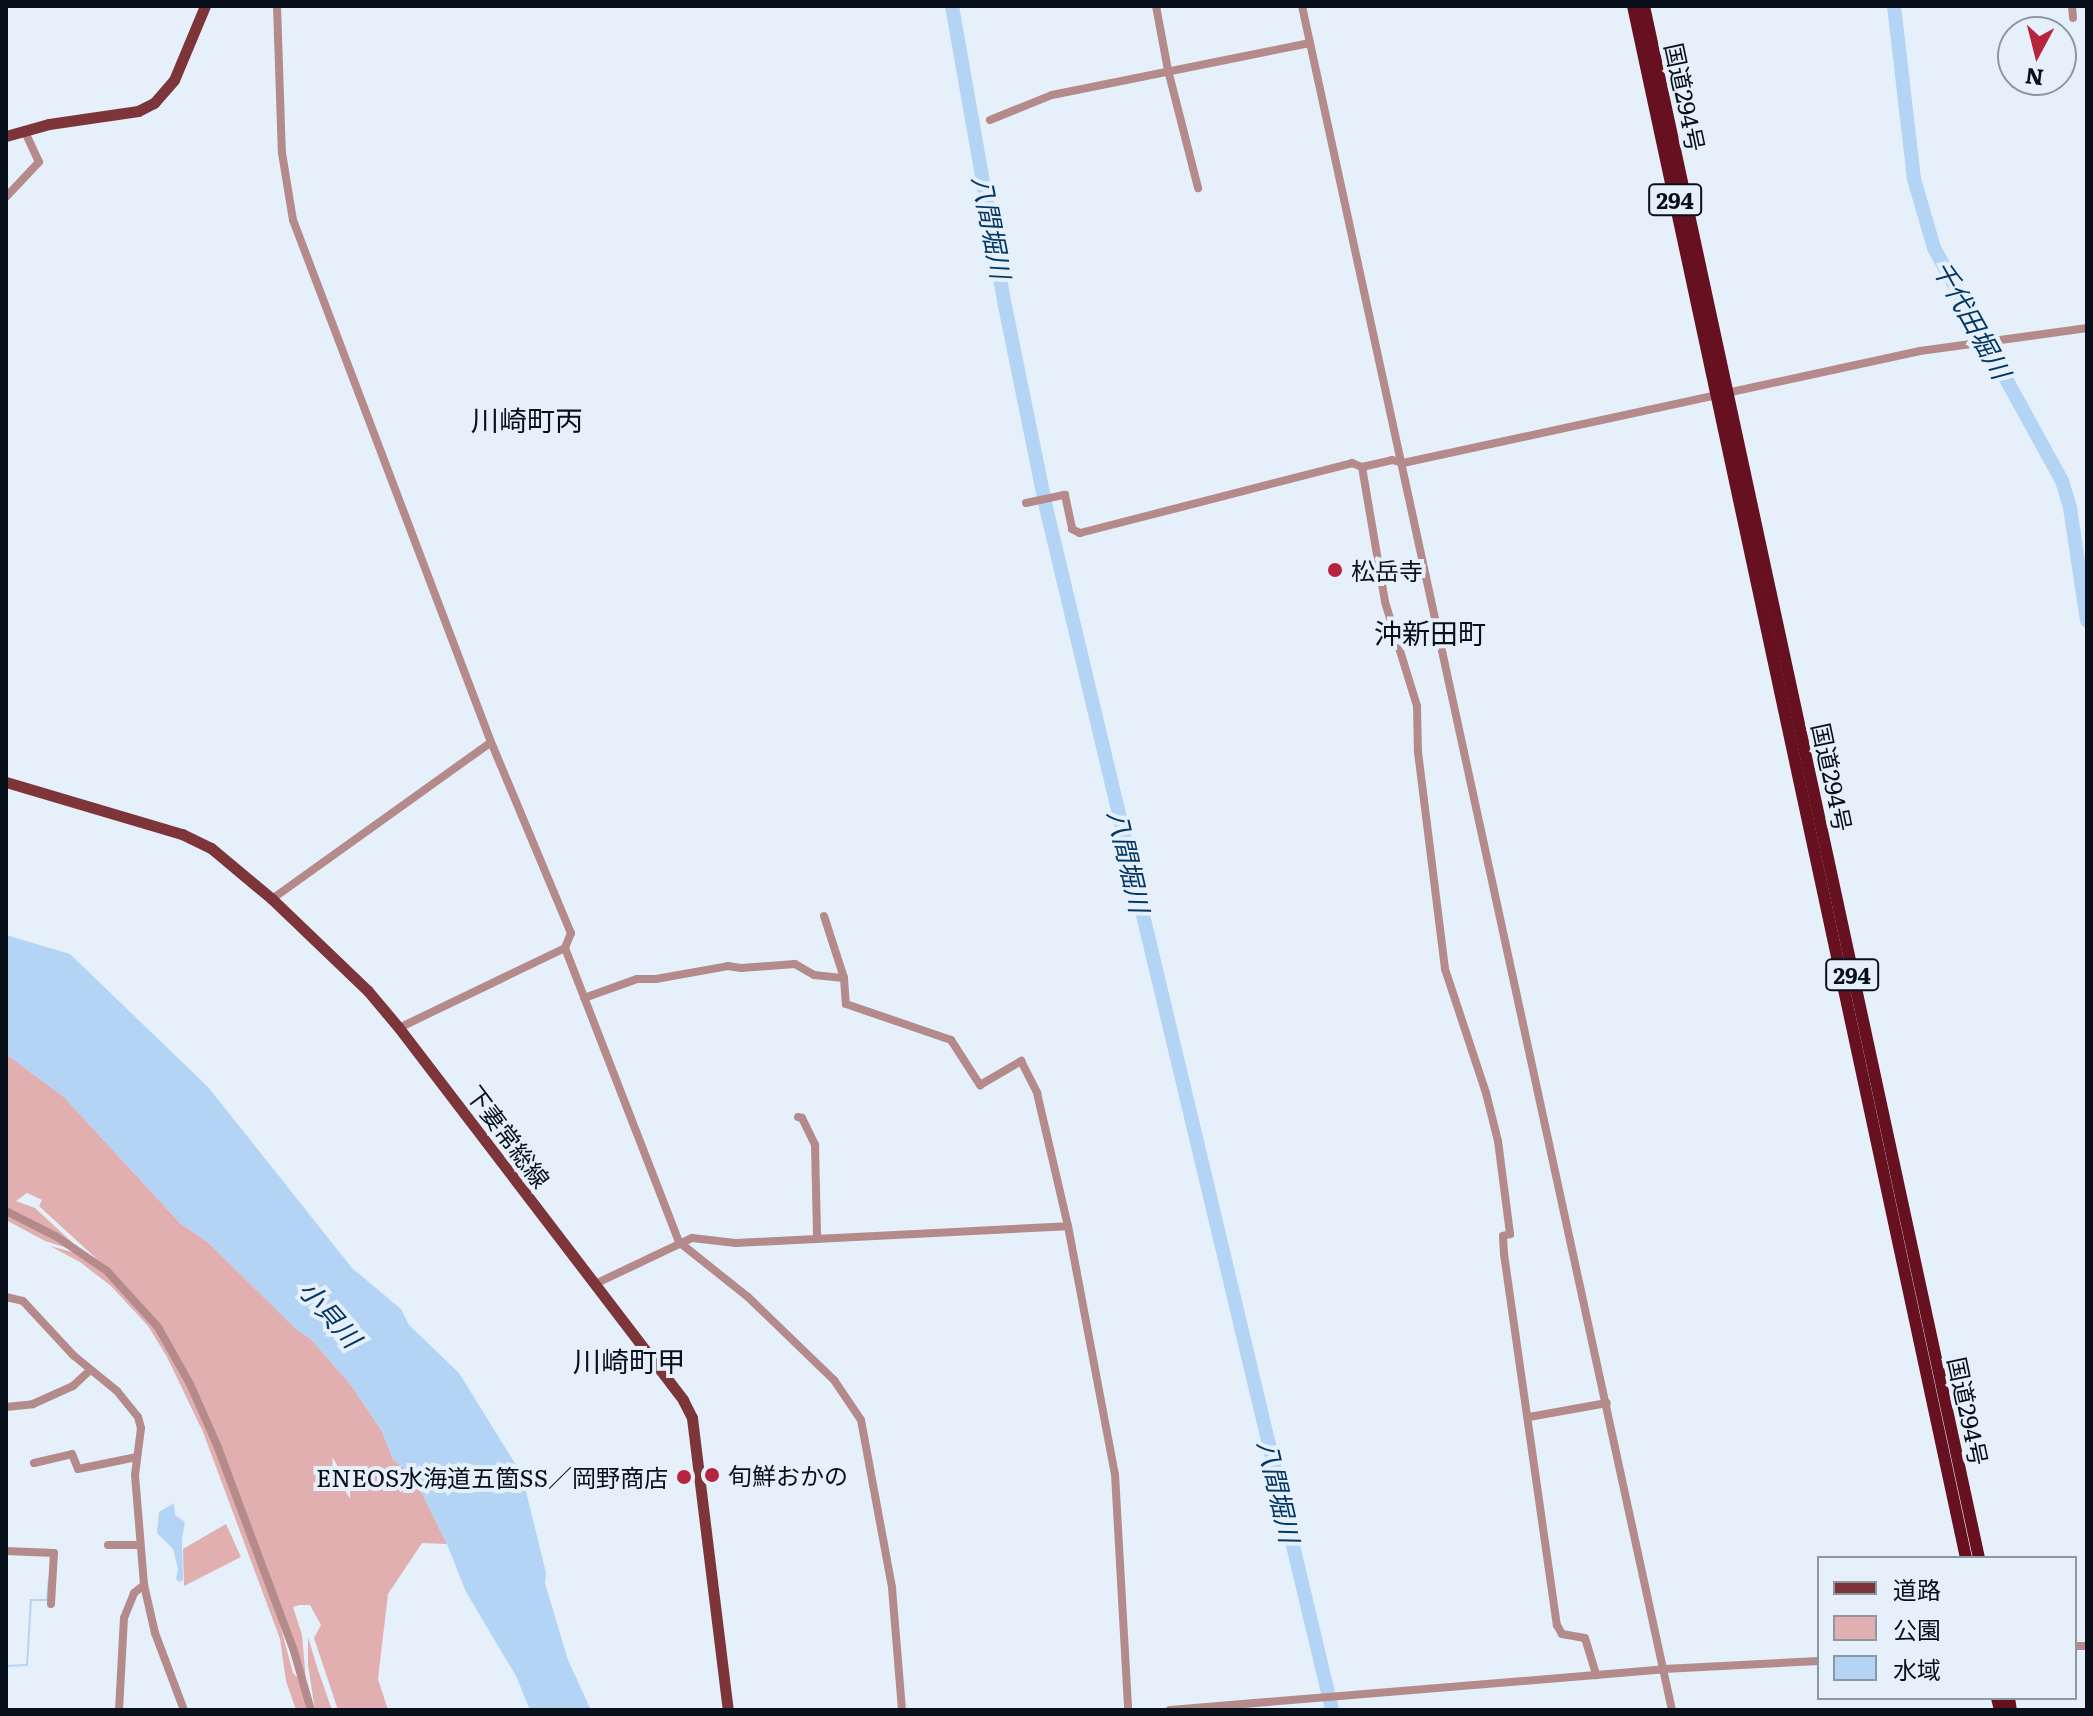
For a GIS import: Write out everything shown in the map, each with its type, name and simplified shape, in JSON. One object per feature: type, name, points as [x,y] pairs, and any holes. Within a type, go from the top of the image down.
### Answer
[{"type":"highway","name":"国道294号","points":[[1633,6],[1722,393],[1979,1556]]},
{"type":"highway","name":"国道294号","points":[[1644,6],[1966,1556]]},
{"type":"main road","points":[[6,136],[24,130],[118,115],[154,103],[174,80],[205,6]]},
{"type":"main road","name":"下妻常総線","points":[[6,782],[182,834],[211,848],[272,899],[368,991],[399,1028],[683,1400],[692,1418],[728,1710]]},
{"type":"street","points":[[277,6],[282,153],[293,220],[491,742],[571,933],[565,948],[399,1028]]},
{"type":"street","points":[[1156,6],[1168,70],[1198,188]]},
{"type":"street","points":[[1302,6],[1672,1710]]},
{"type":"street","points":[[990,120],[1052,95],[1310,43]]},
{"type":"street","points":[[6,197],[39,162],[24,130]]},
{"type":"street","points":[[1026,503],[1065,495],[1072,529],[1080,533],[1352,463],[1362,467],[1392,460],[1403,463],[1920,351],[2087,328]]},
{"type":"street","points":[[1362,467],[1385,602],[1417,706],[1418,752],[1445,969],[1486,1093],[1498,1141],[1510,1234],[1503,1236],[1504,1254],[1557,1625],[1562,1634],[1585,1638],[1596,1675]]},
{"type":"street","points":[[272,899],[491,742]]},
{"type":"street","points":[[824,916],[844,978],[846,1004],[951,1040],[980,1085],[1021,1061],[1037,1093],[1068,1226],[1115,1474],[1128,1710]]},
{"type":"street","points":[[565,948],[679,1242],[748,1297],[834,1380],[861,1420],[892,1588],[902,1710]]},
{"type":"street","points":[[584,998],[637,979],[656,979],[728,966],[795,964],[814,975],[844,978]]},
{"type":"street","points":[[798,1117],[802,1118],[815,1145],[817,1236]]},
{"type":"street","points":[[6,1211],[57,1237],[107,1271],[158,1327],[190,1384],[217,1445],[293,1648],[311,1710]]},
{"type":"street","points":[[595,1284],[692,1238],[736,1243],[817,1236],[942,1235],[1068,1226]]},
{"type":"street","points":[[6,1297],[23,1301],[90,1370],[117,1391],[138,1417],[141,1428],[135,1475],[144,1585],[155,1633],[184,1710]]},
{"type":"street","points":[[6,1407],[33,1404],[73,1386],[90,1370]]},
{"type":"street","points":[[1529,1417],[1607,1403]]},
{"type":"street","points":[[34,1463],[72,1454],[78,1469],[137,1457]]},
{"type":"street","points":[[108,1545],[139,1545]]},
{"type":"street","points":[[6,1551],[54,1553],[51,1604]]},
{"type":"street","points":[[119,1710],[124,1618],[134,1593],[144,1585]]},
{"type":"street","points":[[1170,1710],[1664,1669],[1817,1661]]},
{"type":"green space","points":[[6,1054],[64,1097],[180,1223],[209,1243],[296,1329],[311,1339],[351,1385],[382,1431],[393,1459],[414,1477],[447,1544],[422,1543],[388,1594],[378,1679],[388,1710],[338,1710],[314,1638],[321,1625],[310,1605],[299,1605],[293,1607],[302,1635],[306,1681],[224,1458],[154,1317],[124,1284],[39,1206],[42,1200],[27,1193],[16,1201],[35,1208],[74,1244],[6,1208]]},
{"type":"green space","points":[[6,1214],[73,1250],[45,1241],[6,1220]]},
{"type":"green space","points":[[50,1246],[80,1254],[117,1284],[155,1326],[172,1355],[208,1430],[279,1621],[293,1673],[300,1680],[307,1710],[296,1710],[286,1681],[280,1639],[203,1432],[167,1357],[148,1326],[111,1286],[80,1262]]},
{"type":"green space","points":[[226,1524],[241,1557],[184,1586],[183,1549]]},
{"type":"green space","points":[[308,1637],[332,1710],[315,1710],[308,1665]]},
{"type":"water","name":"小貝川","points":[[6,935],[70,954],[208,1087],[352,1268],[401,1309],[409,1325],[459,1373],[522,1475],[546,1573],[545,1583],[568,1660],[591,1710],[530,1710],[516,1676],[466,1592],[447,1544],[414,1477],[393,1459],[382,1431],[351,1385],[311,1339],[296,1329],[209,1243],[180,1223],[64,1097],[6,1054]]},
{"type":"water","points":[[174,1503],[175,1515],[185,1522],[182,1538],[183,1580],[179,1582],[176,1579],[178,1569],[173,1549],[157,1533],[159,1512]]},
{"type":"waterway","name":"八間堀川","points":[[952,6],[1005,306],[1045,503],[1332,1710]]},
{"type":"waterway","name":"千代田堀川","points":[[1894,6],[1914,179],[1934,248],[2062,481],[2070,508],[2087,621]]},
{"type":"waterway","points":[[6,1666],[27,1665],[31,1600],[47,1600],[49,1578]]},
{"type":"place","name":"松岳寺","points":[[1335,570]]},
{"type":"place","name":"旬鮮おかの","points":[[712,1475]]},
{"type":"place","name":"ENEOS水海道五箇SS／岡野商店","points":[[684,1477]]},
{"type":"district","name":"川崎町丙","points":[[527,419]]},
{"type":"district","name":"沖新田町","points":[[1430,632]]},
{"type":"district","name":"川崎町甲","points":[[629,1360]]}]
